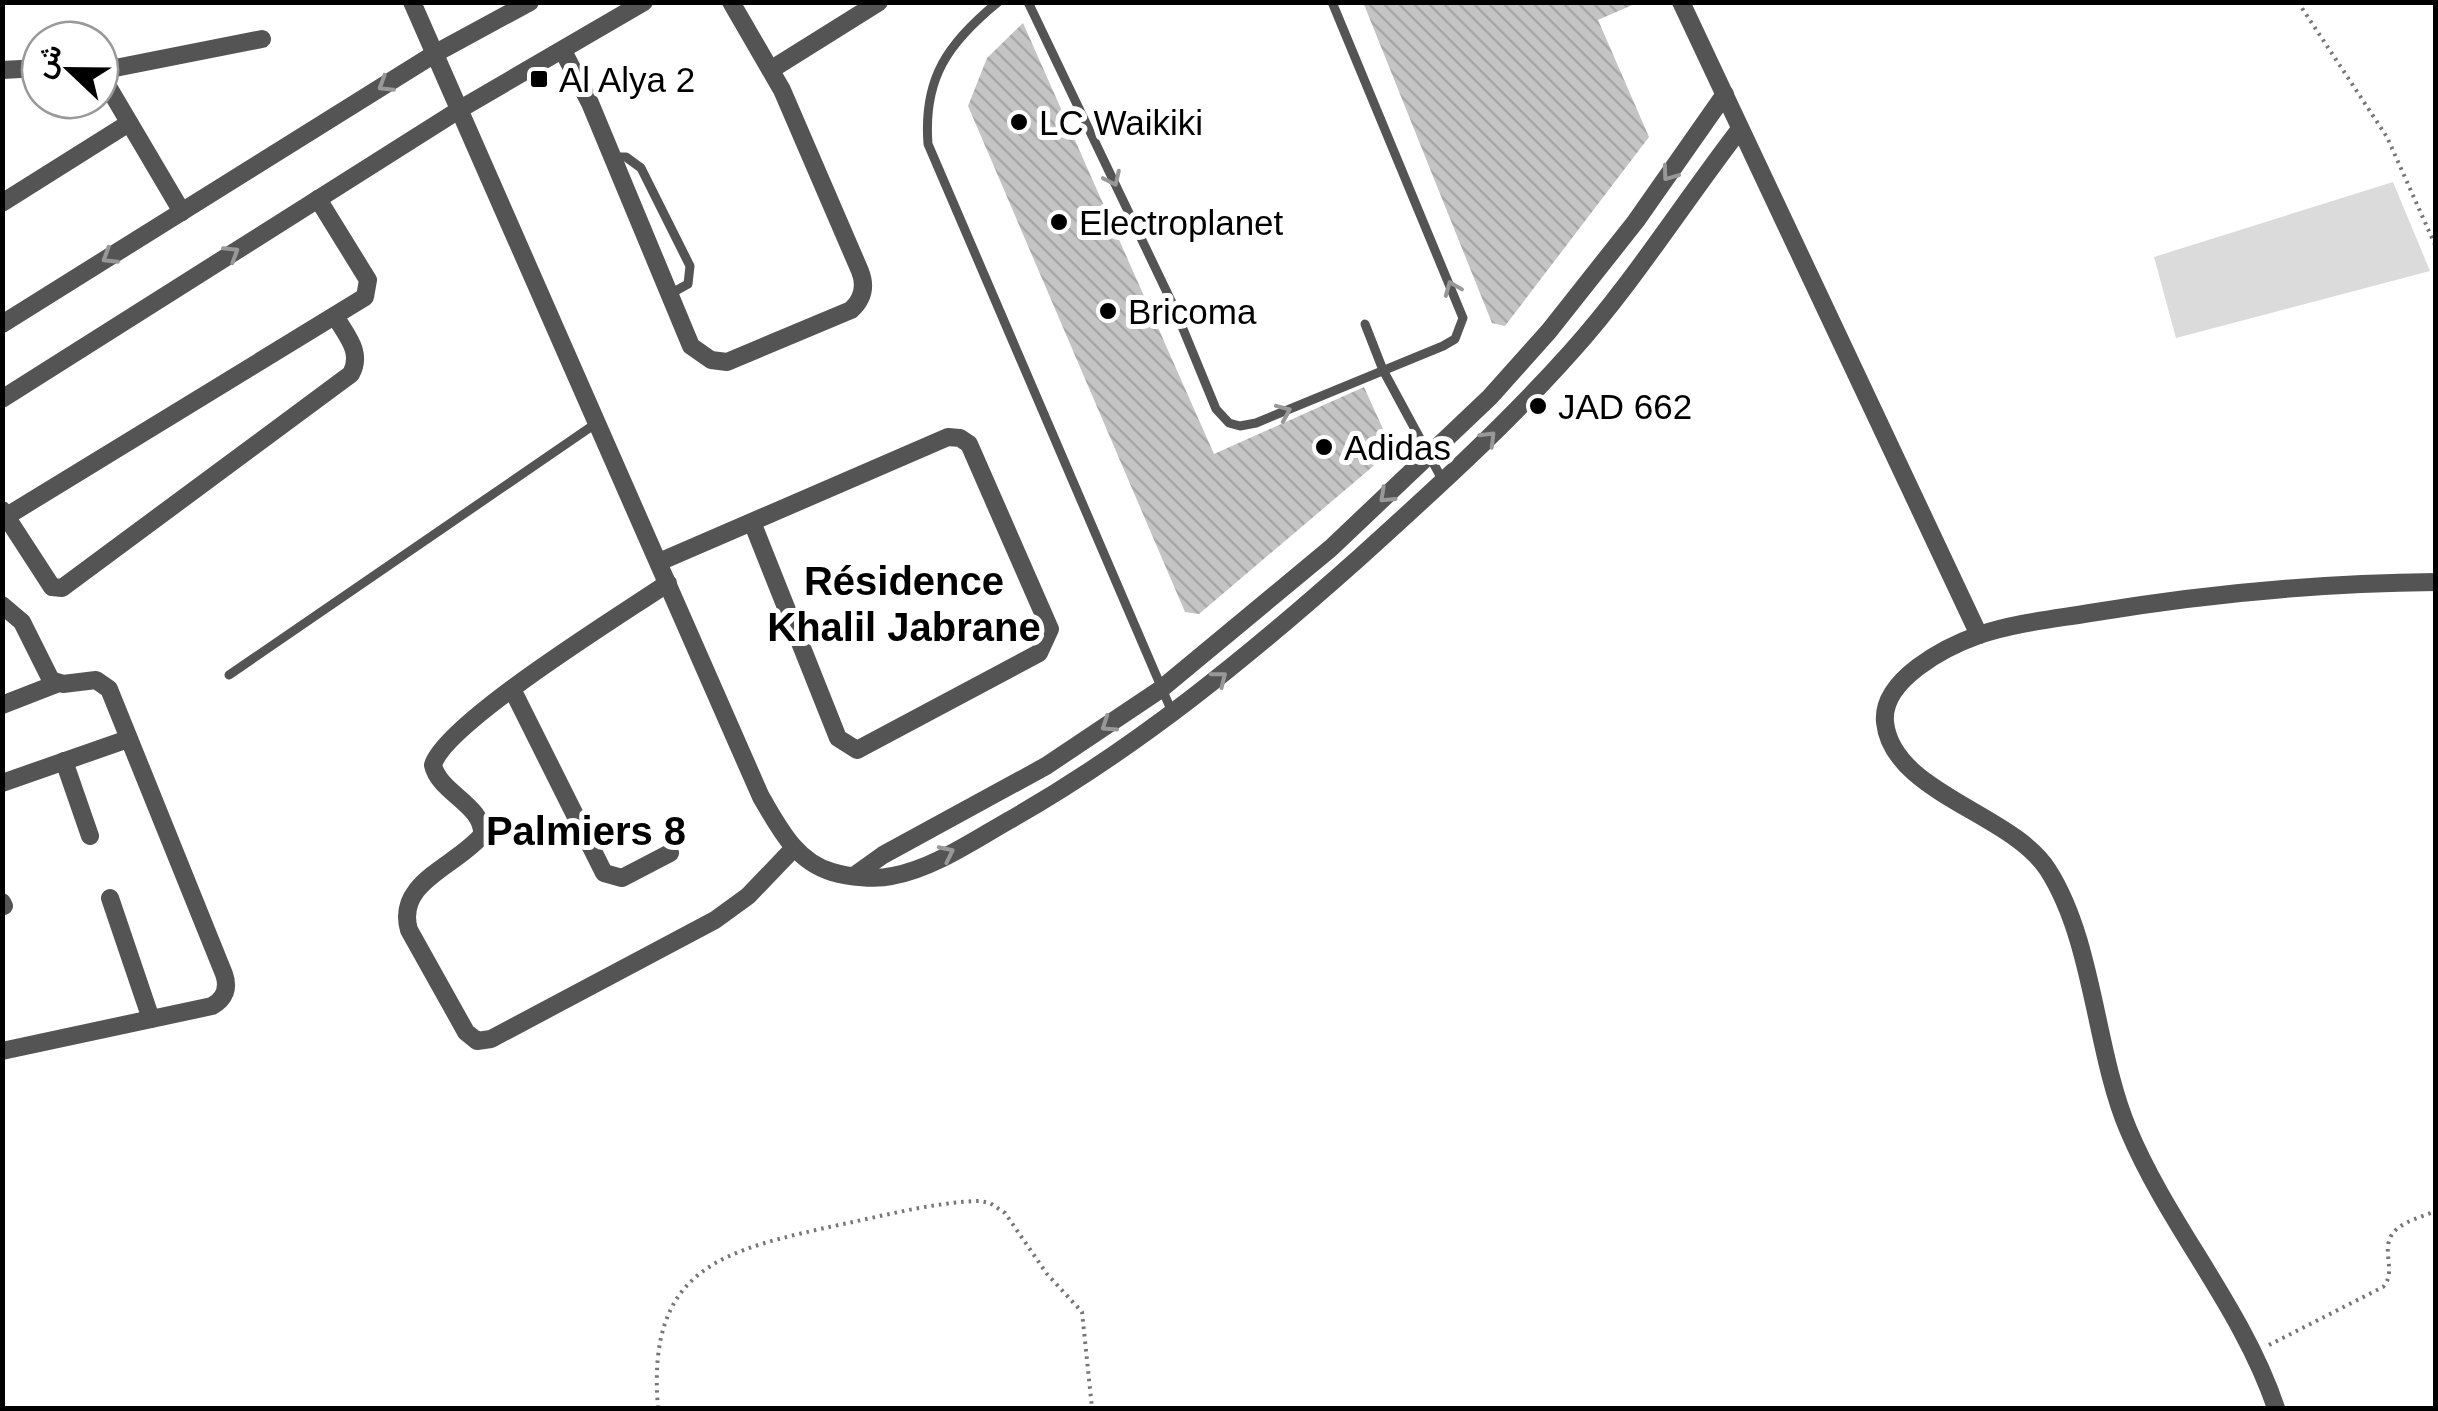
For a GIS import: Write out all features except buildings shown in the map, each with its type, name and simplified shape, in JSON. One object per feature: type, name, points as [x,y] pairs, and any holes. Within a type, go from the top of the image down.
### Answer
[{"type":"street","points":[[412,2],[462,108],[761,797],[794,848],[816,865],[855,875],[890,877],[905,873],[975,840],[1080,779],[1173,715],[1273,634],[1444,483],[1574,349],[1740,129]]},
{"type":"street","points":[[2,324],[436,53],[530,2]]},
{"type":"street","points":[[2,399],[462,108],[644,2]]},
{"type":"street","points":[[563,51],[590,103],[691,346],[703,357],[719,362],[735,360],[851,310],[862,295],[863,278],[772,69],[731,2]]},
{"type":"street","points":[[772,69],[879,2]]},
{"type":"street","points":[[1681,2],[1979,635]]},
{"type":"street","points":[[120,68],[262,39]]},
{"type":"street","points":[[855,875],[882,854],[1046,766],[1162,688],[1330,548],[1490,397],[1548,332],[1636,220],[1725,94]]},
{"type":"street","points":[[120,107],[182,212]]},
{"type":"street","points":[[2,202],[129,123]]},
{"type":"street","points":[[318,198],[369,286],[365,297],[4,513],[52,587],[62,588],[351,374],[356,352],[334,316]]},
{"type":"street","points":[[659,562],[948,437],[960,438],[970,444],[1050,629],[1046,642],[1039,652],[857,750],[846,746],[838,738],[752,522]]},
{"type":"street","points":[[2276,1408],[2255,1352],[2128,1128],[2084,964],[2051,874],[2012,835],[1915,773],[1890,738],[1885,722],[1887,700],[1896,686],[1933,658],[1979,635],[2144,604],[2261,589],[2340,582],[2436,582]]},
{"type":"street","points":[[668,583],[466,723],[436,756],[433,765],[438,779],[479,819],[482,834],[411,894],[406,912],[409,930],[466,1032],[477,1040],[491,1040],[715,920],[748,896],[794,848]]},
{"type":"street","points":[[2,605],[22,622],[48,677],[56,684]]},
{"type":"street","points":[[2,705],[56,684],[96,680],[106,685],[226,980],[224,994],[212,1006],[2,1051]]},
{"type":"street","points":[[512,690],[604,873],[622,878],[670,852]]},
{"type":"street","points":[[2,783],[128,739]]},
{"type":"street","points":[[64,761],[90,836]]},
{"type":"street","points":[[110,898],[150,1019]]},
{"type":"lane","points":[[998,2],[946,54],[934,78],[926,118],[928,144],[1173,715]]},
{"type":"lane","points":[[1028,2],[1079,104],[1222,418],[1240,426],[1256,424],[1454,339],[1463,318],[1332,2]]},
{"type":"lane","points":[[613,157],[626,157],[641,168],[690,266],[688,284],[670,294]]},
{"type":"lane","points":[[1365,324],[1384,370],[1444,483]]},
{"type":"lane","points":[[229,675],[598,421]]},
{"type":"path","points":[[2298,2],[2387,137],[2436,246]]},
{"type":"path","points":[[658,1408],[659,1348],[669,1311],[681,1292],[712,1262],[792,1235],[973,1202],[990,1203],[1005,1214],[1048,1274],[1082,1312],[1092,1408]]},
{"type":"path","points":[[2255,1352],[2384,1287],[2390,1275],[2388,1240],[2400,1226],[2436,1211]]},
{"type":"shaded area","points":[[2393,182],[2430,271],[2176,338],[2154,257]]},
{"type":"place","name":"Al Alya 2","points":[[539,79]]},
{"type":"place","name":"LC Waikiki","points":[[1019,122]]},
{"type":"place","name":"Electroplanet","points":[[1059,222]]},
{"type":"place","name":"Bricoma","points":[[1108,311]]},
{"type":"place","name":"JAD 662","points":[[1538,406]]},
{"type":"place","name":"Adidas","points":[[1324,447]]},
{"type":"district","name":"Résidence Khalil Jabrane","points":[[904,604]]},
{"type":"district","name":"Palmiers 8","points":[[586,831]]}]
